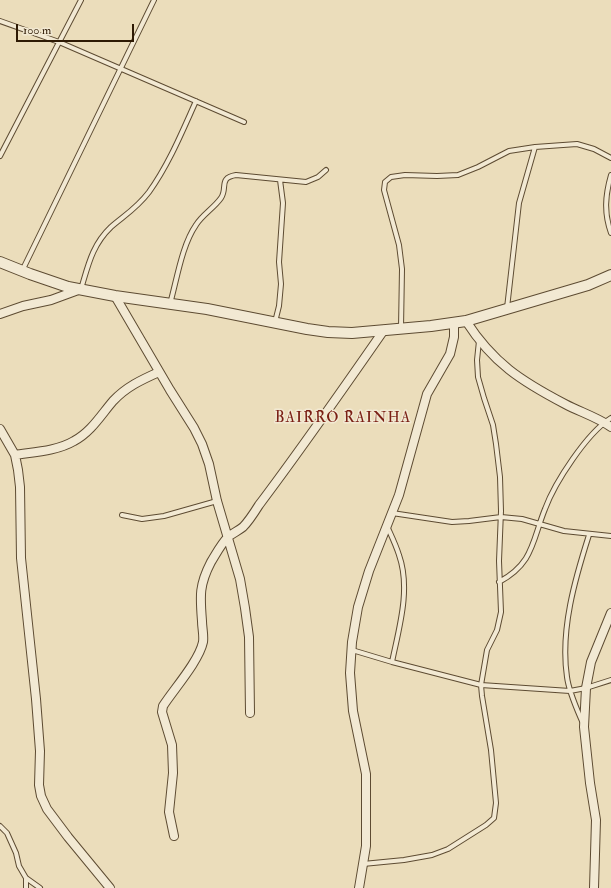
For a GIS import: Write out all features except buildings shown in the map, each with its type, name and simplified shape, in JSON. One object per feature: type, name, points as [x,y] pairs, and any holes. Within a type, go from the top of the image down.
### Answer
[{"type":"street","points":[[0,262],[68,287],[115,296],[208,309],[275,324],[328,332],[352,333],[466,321],[588,285],[611,275]]},
{"type":"street","points":[[0,314],[23,306],[51,300],[81,289]]},
{"type":"street","points":[[115,296],[159,372],[194,428],[202,444],[209,464],[217,501],[240,579],[249,637],[250,713]]},
{"type":"street","points":[[466,321],[479,340],[503,366],[519,378],[565,404],[609,423]]},
{"type":"street","points":[[359,888],[366,846],[366,774],[353,711],[350,673],[358,607],[369,571],[392,513],[407,469],[427,394],[450,354],[454,337],[454,322]]},
{"type":"street","points":[[174,836],[169,812],[173,773],[172,745],[162,712],[163,706],[200,651],[204,636],[200,587],[204,577],[220,548],[228,537],[237,532],[253,514],[304,445],[384,330]]},
{"type":"street","points":[[14,455],[60,447],[74,441],[84,435],[125,389],[135,382],[159,372]]},
{"type":"street","points":[[0,429],[14,455],[20,487],[21,558],[36,699],[40,752],[39,785],[41,796],[46,809],[110,888]]},
{"type":"street","points":[[594,888],[596,820],[590,783],[584,727],[586,688],[591,662],[611,614]]},
{"type":"lane","points":[[0,156],[81,0]]},
{"type":"lane","points":[[22,271],[154,0]]},
{"type":"lane","points":[[0,21],[59,42],[244,122]]},
{"type":"lane","points":[[81,289],[91,255],[101,239],[111,228],[135,209],[148,192],[169,161],[196,101]]},
{"type":"lane","points":[[401,328],[402,269],[399,245],[384,190],[385,182],[391,177],[405,174],[437,176],[458,175],[478,167],[509,151],[535,147],[577,144],[594,149],[611,158]]},
{"type":"lane","points":[[507,309],[519,203],[535,147]]},
{"type":"lane","points":[[170,304],[188,236],[197,222],[213,208],[223,196],[225,181],[236,175],[306,182],[318,177],[326,170]]},
{"type":"lane","points":[[611,175],[606,196],[607,222],[611,233]]},
{"type":"lane","points":[[275,324],[279,306],[281,284],[279,262],[283,203],[280,180]]},
{"type":"lane","points":[[363,864],[404,860],[432,855],[448,850],[494,818],[496,803],[491,750],[481,685],[487,650],[498,630],[501,612],[499,582],[501,517],[500,477],[493,425],[478,377],[477,360],[479,340]]},
{"type":"lane","points":[[499,582],[511,575],[527,558],[534,545],[545,508],[556,486],[588,440],[609,423]]},
{"type":"lane","points":[[122,515],[142,518],[164,516],[217,501]]},
{"type":"lane","points":[[392,513],[452,522],[469,522],[501,517],[522,519],[564,531],[589,535],[611,536]]},
{"type":"lane","points":[[387,525],[399,555],[404,578],[403,607],[392,662]]},
{"type":"lane","points":[[584,727],[570,691],[566,663],[568,617],[579,568],[589,535]]},
{"type":"lane","points":[[352,650],[481,685],[570,691],[586,688],[611,680]]},
{"type":"lane","points":[[0,826],[7,833],[16,853],[19,866],[26,878],[40,888]]},
{"type":"lane","points":[[26,878],[26,888]]},
{"type":"district","name":"BAIRRO RAINHA","points":[[343,419]]}]
